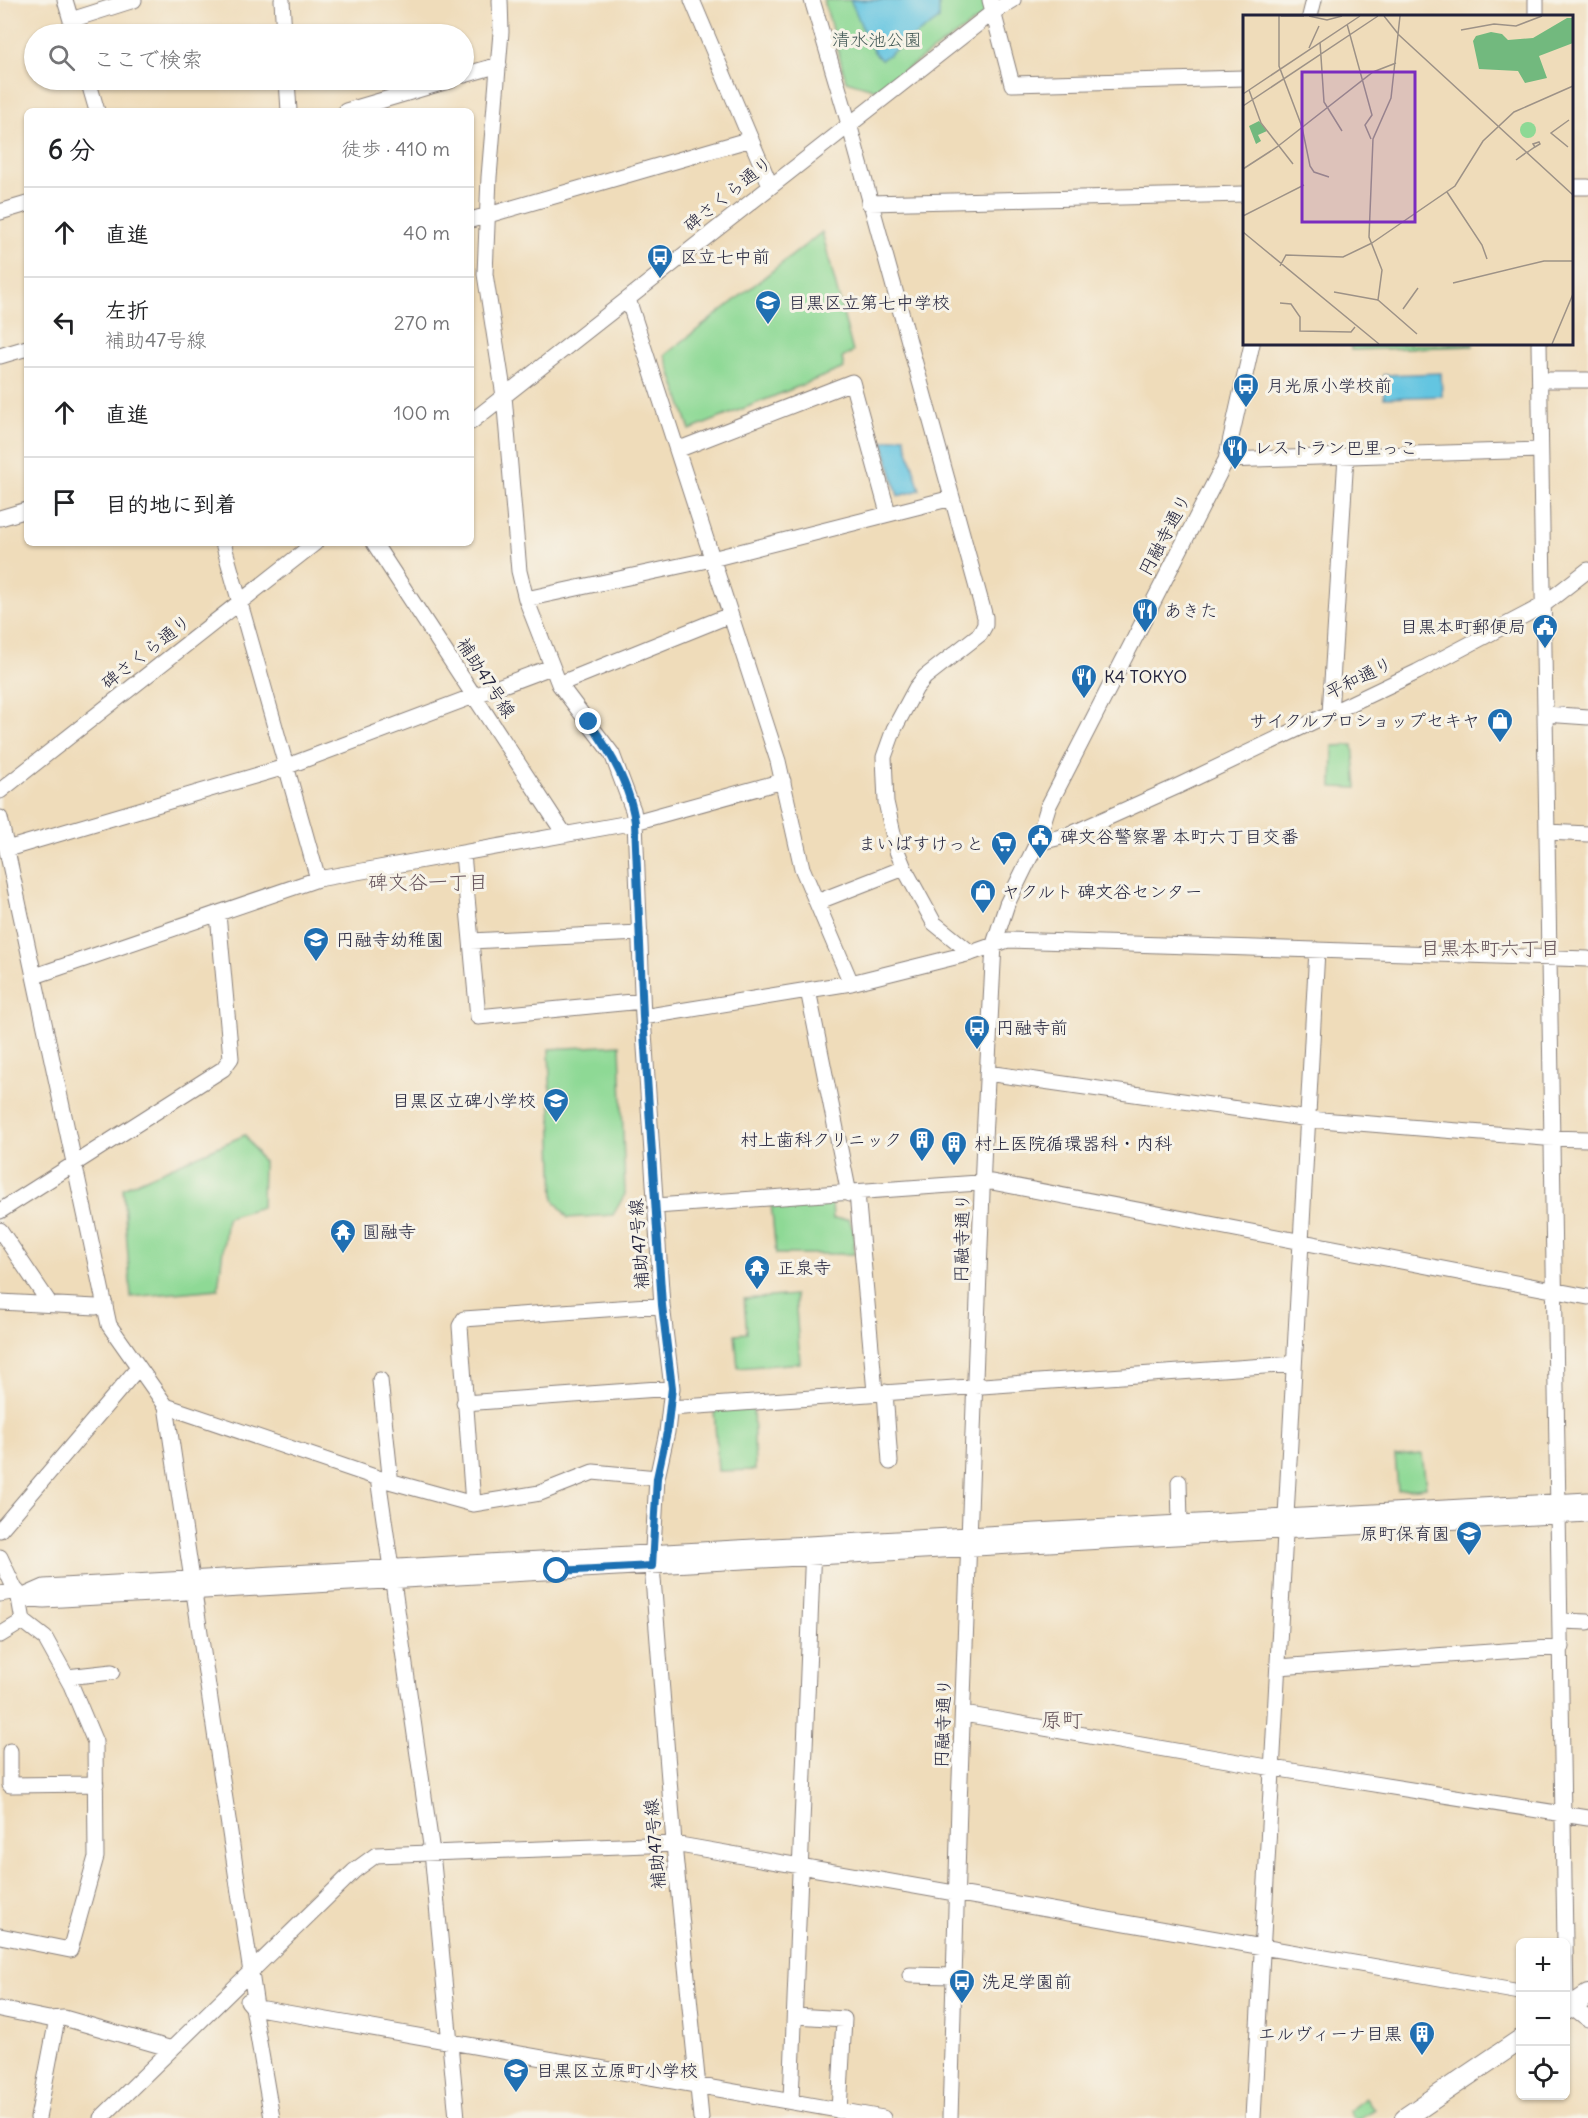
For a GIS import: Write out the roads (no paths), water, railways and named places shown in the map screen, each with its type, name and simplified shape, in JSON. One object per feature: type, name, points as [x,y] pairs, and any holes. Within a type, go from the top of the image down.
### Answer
[{"type":"main road","points":[[1415,2115],[1516,2044]]},
{"type":"street","points":[[65,0],[72,24]]},
{"type":"street","points":[[80,24],[134,0]]},
{"type":"street","points":[[282,0],[283,24]]},
{"type":"street","name":"補助47号線","points":[[500,0],[499,65],[484,274],[504,396],[519,571],[526,598],[551,667],[559,684],[612,754],[633,810],[635,822],[643,1017],[662,1305],[672,1388],[657,1478],[652,1559],[674,1844],[701,2118]]},
{"type":"street","points":[[692,0],[770,185]]},
{"type":"street","points":[[812,0],[849,124],[983,609],[985,625],[981,634],[925,677],[916,688],[894,729],[884,757],[886,802],[897,851],[904,868],[934,923],[971,953]]},
{"type":"street","name":"碑さくら通り","points":[[474,420],[849,124],[992,6],[1013,0]]},
{"type":"street","points":[[1310,15],[1314,0]]},
{"type":"street","points":[[992,6],[1012,84],[1243,78]]},
{"type":"street","points":[[474,72],[499,65]]},
{"type":"street","points":[[91,90],[96,108]]},
{"type":"street","points":[[288,90],[289,108]]},
{"type":"street","points":[[356,108],[417,90]]},
{"type":"street","points":[[474,219],[751,139]]},
{"type":"street","points":[[869,203],[1243,194]]},
{"type":"street","points":[[0,212],[24,205]]},
{"type":"street","points":[[628,299],[783,782],[802,868],[851,983]]},
{"type":"street","name":"円融寺通り","points":[[950,2118],[969,1541],[994,944],[1006,904],[1037,843],[1048,807],[1226,460],[1252,345]]},
{"type":"street","points":[[1539,345],[1564,1815],[1572,2003],[1588,2019]]},
{"type":"street","points":[[0,356],[24,349]]},
{"type":"street","points":[[1540,380],[1588,380]]},
{"type":"street","points":[[677,450],[852,382],[888,513]]},
{"type":"street","points":[[1226,460],[1540,450]]},
{"type":"street","points":[[1330,714],[1346,456]]},
{"type":"street","points":[[526,598],[712,559],[952,498]]},
{"type":"street","points":[[0,518],[24,511]]},
{"type":"street","points":[[224,546],[318,879]]},
{"type":"street","name":"碑さくら通り","points":[[0,791],[311,546]]},
{"type":"street","name":"補助47号線","points":[[376,546],[565,835]]},
{"type":"street","name":"平和通り","points":[[1037,843],[1078,831],[1330,714],[1542,606],[1588,570]]},
{"type":"street","points":[[559,684],[730,615]]},
{"type":"street","points":[[7,849],[285,766],[551,667]]},
{"type":"street","points":[[1545,714],[1588,717]]},
{"type":"street","points":[[35,976],[318,879],[635,822],[783,782]]},
{"type":"street","points":[[0,818],[109,1324],[166,1406],[272,2118]]},
{"type":"street","points":[[1547,832],[1588,834]]},
{"type":"street","points":[[463,854],[478,1017],[642,1001]]},
{"type":"street","points":[[817,902],[904,868]]},
{"type":"street","points":[[0,1211],[223,1069],[231,1058],[218,914]]},
{"type":"street","points":[[471,942],[640,933]]},
{"type":"street","points":[[643,1017],[851,983],[971,953],[994,944],[1020,941],[1588,959]]},
{"type":"street","points":[[1253,2118],[1317,950]]},
{"type":"street","points":[[808,990],[853,1194],[890,1462]]},
{"type":"street","points":[[987,1073],[1309,1119],[1552,1139],[1588,1139]]},
{"type":"street","points":[[656,1206],[853,1194],[983,1182],[1302,1240],[1588,1297]]},
{"type":"street","points":[[0,1230],[50,1304]]},
{"type":"street","points":[[0,1302],[96,1307],[105,1304]]},
{"type":"street","points":[[473,1504],[460,1326],[464,1319],[662,1305]]},
{"type":"street","points":[[670,1408],[1294,1364]]},
{"type":"street","points":[[0,1530],[138,1368]]},
{"type":"street","points":[[380,1380],[390,1474],[383,1480]]},
{"type":"street","points":[[464,1403],[672,1388]]},
{"type":"street","points":[[166,1406],[383,1480],[473,1504],[540,1492],[593,1472],[657,1478]]},
{"type":"street","points":[[383,1480],[392,1574],[432,1852],[457,2118]]},
{"type":"street","points":[[1179,1482],[1180,1523]]},
{"type":"street","points":[[0,1594],[18,1594],[44,1600],[194,1585],[1559,1508],[1588,1500]]},
{"type":"street","points":[[1559,1508],[1588,1514]]},
{"type":"street","points":[[969,1541],[1180,1523],[1286,1524]]},
{"type":"street","points":[[791,2100],[813,1550]]},
{"type":"street","points":[[0,1557],[18,1594],[23,1621],[45,1638],[66,1677],[95,1742],[96,1784],[96,1857],[70,1950],[0,1936]]},
{"type":"street","points":[[0,1635],[23,1621]]},
{"type":"street","points":[[1561,1621],[1588,1622]]},
{"type":"street","points":[[1278,1667],[1562,1647]]},
{"type":"street","points":[[66,1677],[112,1672]]},
{"type":"street","points":[[964,1714],[1273,1768],[1588,1818]]},
{"type":"street","points":[[10,1751],[10,1785],[96,1784]]},
{"type":"street","points":[[101,2118],[371,1856],[674,1844],[800,1864],[1516,1991]]},
{"type":"street","points":[[910,1976],[954,1976]]},
{"type":"street","points":[[235,1989],[255,2006],[883,2118]]},
{"type":"street","points":[[0,2009],[57,2019],[64,2018],[172,2049]]},
{"type":"street","points":[[796,2016],[844,2019],[839,2110]]},
{"type":"street","points":[[38,2118],[57,2019]]},
{"type":"water","points":[[850,0],[939,0],[939,19],[881,60],[867,39]]},
{"type":"water","points":[[1441,373],[1442,396],[1384,398],[1383,375]]},
{"type":"water","points":[[904,436],[920,490],[898,496],[883,442]]},
{"type":"place","name":"区立七中前","points":[[660,280]]},
{"type":"place","name":"目黒区立第七中学校","points":[[768,326]]},
{"type":"place","name":"月光原小学校前","points":[[1246,409]]},
{"type":"place","name":"レストラン巴里っこ","points":[[1235,471]]},
{"type":"place","name":"あきた","points":[[1145,634]]},
{"type":"place","name":"目黒本町郵便局","points":[[1545,650]]},
{"type":"place","name":"K4 TOKYO","points":[[1084,700]]},
{"type":"place","name":"サイクルプロショップセキヤ","points":[[1500,744]]},
{"type":"place","name":"碑文谷警察署 本町六丁目交番","points":[[1040,860]]},
{"type":"place","name":"まいばすけっと","points":[[1004,867]]},
{"type":"place","name":"ヤクルト 碑文谷センター","points":[[983,915]]},
{"type":"place","name":"円融寺幼稚園","points":[[316,963]]},
{"type":"place","name":"円融寺前","points":[[977,1051]]},
{"type":"place","name":"目黒区立碑小学校","points":[[556,1124]]},
{"type":"place","name":"村上歯科クリニック","points":[[922,1163]]},
{"type":"place","name":"村上医院循環器科・内科","points":[[954,1167]]},
{"type":"place","name":"圓融寺","points":[[343,1255]]},
{"type":"place","name":"正泉寺","points":[[757,1291]]},
{"type":"place","name":"原町保育園","points":[[1469,1557]]},
{"type":"place","name":"洗足学園前","points":[[962,2005]]},
{"type":"place","name":"エルヴィーナ目黒","points":[[1422,2057]]},
{"type":"place","name":"目黒区立原町小学校","points":[[516,2094]]},
{"type":"district","name":"碑文谷一丁目","points":[[428,882]]},
{"type":"district","name":"目黒本町六丁目","points":[[1490,948]]},
{"type":"district","name":"原町","points":[[1062,1720]]},
{"type":"park label","name":"清水池公園","points":[[877,40]]}]
